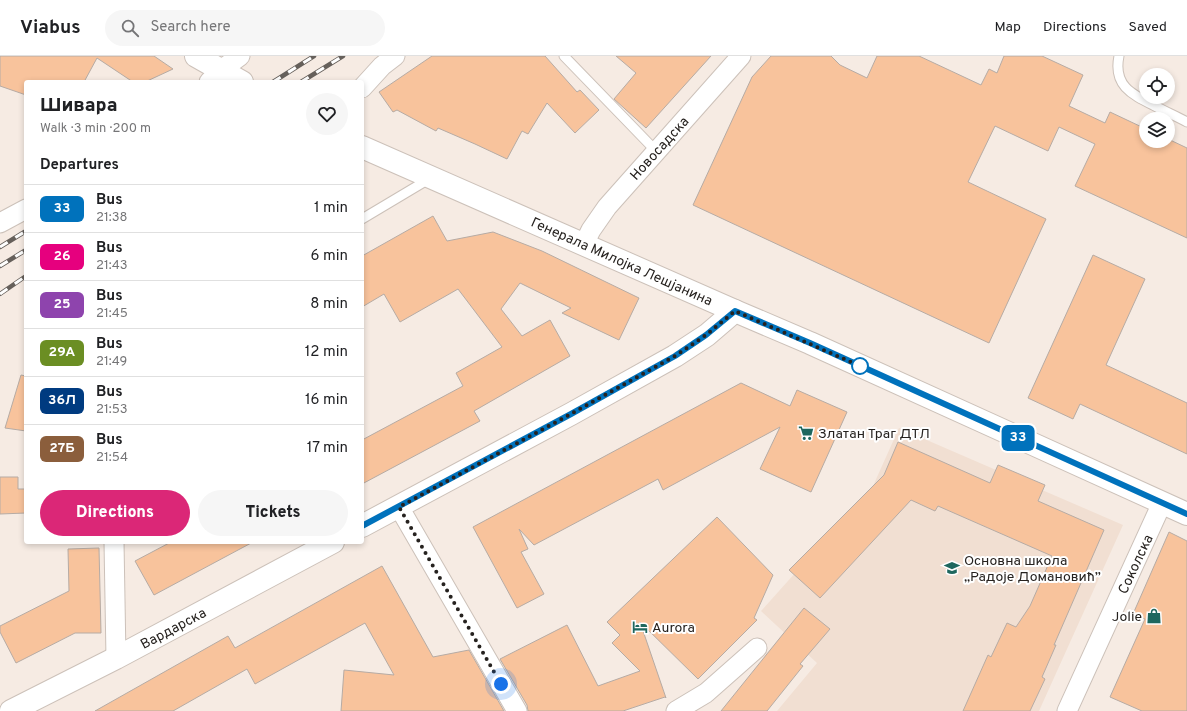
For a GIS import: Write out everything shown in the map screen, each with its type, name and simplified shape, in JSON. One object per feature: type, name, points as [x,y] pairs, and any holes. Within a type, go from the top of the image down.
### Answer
[{"type":"main road","points":[[196,56],[215,76],[233,80]]},
{"type":"main road","name":"Генерала Милојка Лешјанина","points":[[364,147],[431,178],[817,346],[1187,514]]},
{"type":"main road","points":[[364,525],[571,414],[675,356],[706,335],[735,311]]},
{"type":"main road","name":"Вардарска","points":[[11,711],[116,658],[329,544]]},
{"type":"street","points":[[215,76],[240,56]]},
{"type":"street","points":[[364,86],[382,66],[395,56]]},
{"type":"street","name":"Новосадска","points":[[584,244],[602,212],[741,56]]},
{"type":"street","points":[[0,223],[24,210]]},
{"type":"street","name":"Соколска","points":[[1067,711],[1162,503]]},
{"type":"street","points":[[399,507],[517,711]]},
{"type":"street","points":[[114,544],[116,658]]},
{"type":"street","points":[[676,711],[706,692],[757,648]]},
{"type":"lane","points":[[564,56],[656,151]]},
{"type":"lane","points":[[1119,56],[1118,68],[1120,79],[1125,88],[1133,95],[1187,122]]},
{"type":"lane","points":[[364,218],[431,178]]},
{"type":"shaded area","name":"Основна школа „Радоје Домановић”","points":[[899,428],[1123,525],[1039,711],[777,711],[817,663],[761,611],[873,486]]},
{"type":"building","points":[[0,56],[154,56],[173,69],[149,80],[130,80],[97,58],[85,80],[24,80],[24,94],[0,86]]},
{"type":"building","points":[[432,56],[545,56],[577,92],[580,90],[599,110],[575,133],[547,103],[528,134],[522,131],[507,159],[438,128],[436,131],[397,110],[393,112],[379,92]]},
{"type":"building","points":[[616,56],[711,56],[646,128],[614,99],[636,73]]},
{"type":"building","points":[[771,56],[831,56],[840,65],[867,78],[877,56],[919,56],[981,85],[989,69],[997,73],[1004,56],[1042,56],[1083,75],[1069,106],[1105,123],[1110,112],[1139,126],[1139,148],[1175,148],[1175,142],[1187,148],[1187,238],[1075,186],[1095,144],[1059,127],[1048,151],[995,126],[968,182],[1046,219],[989,343],[693,205],[752,77]]},
{"type":"building","points":[[433,216],[447,241],[493,232],[542,251],[639,298],[619,340],[562,313],[571,308],[520,283],[501,309],[522,336],[550,320],[570,356],[474,411],[480,421],[364,483],[364,439],[463,386],[456,373],[502,347],[458,289],[400,322],[384,294],[364,306],[364,255]]},
{"type":"building","points":[[1093,255],[1145,279],[1106,365],[1187,403],[1187,454],[1080,404],[1073,419],[1028,398]]},
{"type":"building","points":[[21,375],[24,376],[24,431],[5,428]]},
{"type":"building","points":[[741,383],[790,406],[797,390],[847,412],[811,492],[760,469],[780,427],[663,490],[658,479],[534,545],[519,529],[528,549],[521,552],[544,594],[517,608],[473,527]]},
{"type":"building","points":[[898,442],[990,483],[998,465],[1045,485],[1038,501],[1104,530],[1054,645],[1056,645],[1042,677],[1045,679],[1030,711],[963,711],[988,655],[991,657],[1007,623],[1016,627],[1030,606],[1052,556],[938,506],[935,511],[911,500],[820,598],[789,570],[884,475]]},
{"type":"building","points":[[0,477],[18,477],[18,489],[24,489],[24,513],[0,514]]},
{"type":"building","points":[[717,517],[773,575],[754,618],[757,620],[698,679],[640,622],[666,698],[665,697],[623,711],[528,711],[527,705],[500,659],[567,625],[598,686],[640,671],[612,643],[620,635],[607,622]]},
{"type":"building","points":[[1169,532],[1187,541],[1187,711],[1142,711],[1110,697],[1145,619],[1133,614]]},
{"type":"building","points":[[167,544],[249,544],[154,595],[135,561]]},
{"type":"building","points":[[99,548],[101,633],[75,633],[16,663],[0,632],[0,626],[69,591],[68,549]]},
{"type":"building","points":[[382,566],[433,657],[469,650],[504,711],[341,711],[344,670],[394,675],[365,623],[255,684],[247,669],[173,711],[95,711],[228,636],[235,648]]},
{"type":"building","points":[[804,608],[830,629],[800,664],[803,666],[767,711],[721,711]]},
{"type":"railway","points":[[276,80],[314,56]]},
{"type":"railway","points":[[304,80],[343,56]]},
{"type":"railway","points":[[0,247],[24,232]]},
{"type":"railway","points":[[0,266],[24,251]]},
{"type":"railway","points":[[0,294],[24,277]]},
{"type":"bus line","name":"33","points":[[364,525],[571,414],[675,356],[692,346],[735,311],[810,343],[1187,514]]},
{"type":"place","name":"Златан Траг ДТЛ","points":[[806,433]]},
{"type":"place","name":"Основна школа „Радоје Домановић”","points":[[952,568]]},
{"type":"place","name":"Jolie","points":[[1154,616]]},
{"type":"place","name":"Aurora","points":[[640,627]]},
{"type":"route","points":[[501,684],[399,507],[675,356],[692,346],[735,311],[860,366]]}]
